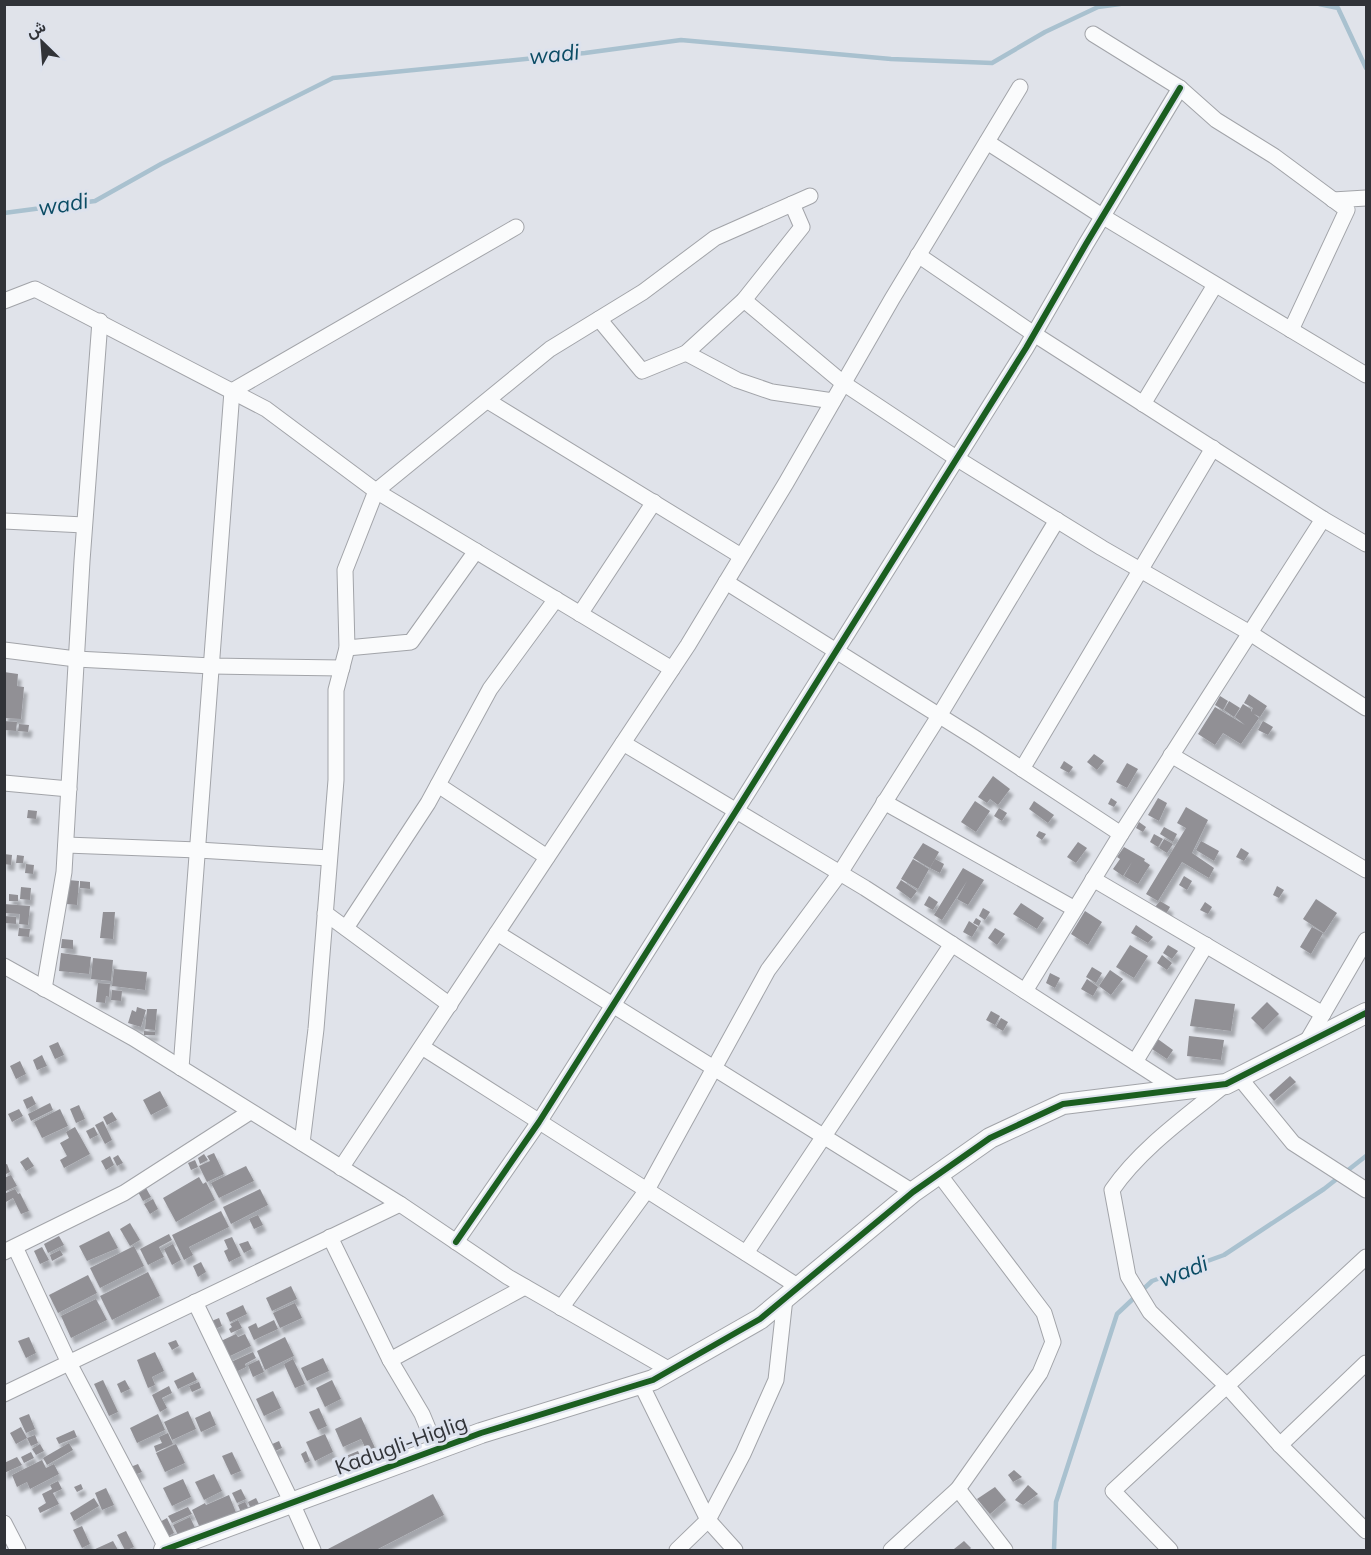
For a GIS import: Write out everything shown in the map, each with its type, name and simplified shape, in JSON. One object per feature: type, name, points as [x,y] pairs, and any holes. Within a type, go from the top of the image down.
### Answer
[{"type":"street","points":[[1093,34],[1180,88],[1216,120],[1274,156],[1347,210],[1291,330]]},
{"type":"street","points":[[341,1168],[672,669],[1020,87]]},
{"type":"street","points":[[456,1242],[539,1122],[614,1006],[1034,334],[1180,88]]},
{"type":"street","points":[[987,142],[1215,285],[1365,370]]},
{"type":"street","points":[[302,1143],[316,1029],[336,780],[336,690],[347,648],[345,570],[376,491],[550,349],[643,292],[715,238],[810,196]]},
{"type":"street","points":[[1333,200],[1366,198]]},
{"type":"street","points":[[600,319],[642,371],[686,353],[744,300],[802,227],[792,204]]},
{"type":"street","points":[[232,391],[516,227]]},
{"type":"street","points":[[918,255],[1034,334],[1323,519],[1366,544]]},
{"type":"street","points":[[1143,404],[1215,285]]},
{"type":"street","points":[[4,301],[35,289],[266,409],[376,491],[672,669]]},
{"type":"street","points":[[744,300],[843,383],[956,458],[1141,571],[1250,633],[1366,708]]},
{"type":"street","points":[[44,989],[64,872],[84,525],[100,321]]},
{"type":"street","points":[[686,353],[737,380],[771,392],[833,401]]},
{"type":"street","points":[[181,1068],[232,391]]},
{"type":"street","points":[[488,401],[741,556]]},
{"type":"street","points":[[1022,769],[1213,448]]},
{"type":"street","points":[[580,614],[654,502]]},
{"type":"street","points":[[1025,991],[1121,834],[1323,519]]},
{"type":"street","points":[[561,1308],[648,1191],[768,970],[840,873],[939,716],[1057,520]]},
{"type":"street","points":[[4,521],[84,525]]},
{"type":"street","points":[[347,648],[411,642],[476,551]]},
{"type":"street","points":[[726,582],[836,650],[1121,834]]},
{"type":"street","points":[[346,928],[438,785],[490,689],[556,600]]},
{"type":"street","points":[[4,650],[76,659],[212,666],[342,668]]},
{"type":"street","points":[[623,743],[840,873],[1178,1090]]},
{"type":"street","points":[[1172,755],[1366,870]]},
{"type":"street","points":[[4,783],[69,789]]},
{"type":"street","points":[[438,785],[548,857]]},
{"type":"street","points":[[884,802],[1075,909]]},
{"type":"street","points":[[66,845],[329,858]]},
{"type":"street","points":[[1093,879],[1323,1014]]},
{"type":"street","points":[[325,913],[450,1005]]},
{"type":"street","points":[[497,933],[914,1192]]},
{"type":"street","points":[[1306,1043],[1366,940]]},
{"type":"street","points":[[746,1253],[952,944]]},
{"type":"street","points":[[1135,1062],[1206,945]]},
{"type":"street","points":[[4,966],[133,1038],[400,1204],[525,1287],[670,1370]]},
{"type":"street","name":"Kadugli-Higlig","points":[[166,1550],[481,1433],[647,1382],[760,1319],[914,1192],[990,1138],[1063,1104],[1232,1081],[1366,1013]]},
{"type":"street","points":[[422,1047],[746,1253],[792,1292],[776,1380],[743,1455],[708,1520],[678,1551]]},
{"type":"street","points":[[1366,1190],[1293,1143],[1232,1081],[1163,1136],[1125,1172],[1112,1190],[1128,1276],[1150,1312],[1226,1385],[1280,1445],[1366,1531]]},
{"type":"street","points":[[166,1550],[10,1249],[124,1193],[250,1112]]},
{"type":"street","points":[[891,1551],[958,1489],[1040,1373],[1053,1342],[1044,1313],[939,1174]]},
{"type":"street","points":[[4,1394],[400,1204]]},
{"type":"street","points":[[330,1237],[390,1360],[422,1414],[437,1450]]},
{"type":"street","points":[[1170,1551],[1113,1491],[1366,1257]]},
{"type":"street","points":[[390,1360],[525,1287]]},
{"type":"street","points":[[195,1302],[313,1551]]},
{"type":"street","points":[[1280,1445],[1366,1363]]},
{"type":"street","points":[[647,1382],[708,1520],[735,1551]]},
{"type":"street","points":[[958,1489],[1005,1551]]},
{"type":"street","points":[[4,1523],[18,1551]]},
{"type":"building","points":[[4,672],[18,674],[17,686],[24,687],[21,719],[4,718]]},
{"type":"building","points":[[1249,694],[1267,706],[1260,717],[1254,714],[1259,718],[1241,744],[1223,733],[1215,745],[1198,734],[1215,707],[1245,725],[1235,717],[1243,704],[1251,709],[1251,712],[1253,708],[1244,703]]},
{"type":"building","points":[[1220,696],[1228,701],[1223,710],[1215,705]]},
{"type":"building","points":[[1229,701],[1240,708],[1234,717],[1224,710]]},
{"type":"building","points":[[4,721],[17,722],[16,731],[4,730]]},
{"type":"building","points":[[1263,721],[1273,727],[1268,735],[1258,730]]},
{"type":"building","points":[[19,724],[29,725],[28,732],[18,731]]},
{"type":"building","points":[[1094,754],[1104,761],[1097,770],[1087,762]]},
{"type":"building","points":[[1064,761],[1073,767],[1069,773],[1060,768]]},
{"type":"building","points":[[1127,763],[1138,769],[1127,788],[1116,782]]},
{"type":"building","points":[[993,776],[1010,789],[998,805],[990,799],[987,803],[978,797]]},
{"type":"building","points":[[1111,798],[1117,802],[1114,807],[1108,804]]},
{"type":"building","points":[[1158,798],[1167,803],[1159,821],[1148,815]]},
{"type":"building","points":[[975,801],[990,811],[976,832],[961,822]]},
{"type":"building","points":[[1034,801],[1054,815],[1048,823],[1029,809]]},
{"type":"building","points":[[1186,807],[1208,820],[1192,853],[1214,868],[1209,878],[1182,862],[1158,901],[1146,894],[1186,828],[1177,823]]},
{"type":"building","points":[[999,808],[1007,813],[1002,821],[994,816]]},
{"type":"building","points":[[28,810],[37,811],[36,819],[27,818]]},
{"type":"building","points":[[1139,822],[1146,827],[1143,832],[1136,828]]},
{"type":"building","points":[[1164,827],[1177,834],[1173,842],[1160,834]]},
{"type":"building","points":[[1039,831],[1046,834],[1042,840],[1036,836]]},
{"type":"building","points":[[1154,834],[1163,839],[1158,847],[1150,842]]},
{"type":"building","points":[[1164,839],[1173,844],[1167,853],[1159,848]]},
{"type":"building","points":[[1201,841],[1219,851],[1214,861],[1196,850]]},
{"type":"building","points":[[1078,842],[1087,848],[1076,863],[1067,857]]},
{"type":"building","points":[[923,843],[939,852],[930,868],[913,858]]},
{"type":"building","points":[[1124,847],[1145,859],[1144,861],[1150,865],[1138,884],[1124,876],[1132,862],[1123,876],[1113,869]]},
{"type":"building","points":[[1241,848],[1249,853],[1244,861],[1236,857]]},
{"type":"building","points":[[4,854],[12,855],[11,865],[4,864]]},
{"type":"building","points":[[17,855],[24,856],[23,863],[16,863]]},
{"type":"building","points":[[913,859],[929,869],[918,889],[901,879]]},
{"type":"building","points":[[935,859],[944,864],[940,873],[930,868]]},
{"type":"building","points":[[26,864],[34,865],[33,874],[25,873]]},
{"type":"building","points":[[963,868],[984,880],[968,905],[957,899],[967,881],[942,920],[934,915]]},
{"type":"building","points":[[1184,876],[1192,881],[1187,890],[1179,885]]},
{"type":"building","points":[[68,880],[79,881],[77,905],[66,904]]},
{"type":"building","points":[[901,880],[917,891],[911,899],[896,888]]},
{"type":"building","points":[[80,881],[90,882],[90,889],[80,888]]},
{"type":"building","points":[[1277,886],[1284,890],[1279,898],[1273,895]]},
{"type":"building","points":[[21,887],[31,888],[30,900],[20,899]]},
{"type":"building","points":[[9,894],[18,895],[18,901],[9,901]]},
{"type":"building","points":[[929,896],[938,902],[933,910],[924,905]]},
{"type":"building","points":[[1316,899],[1337,913],[1324,933],[1303,919]]},
{"type":"building","points":[[1160,901],[1170,907],[1166,914],[1155,907]]},
{"type":"building","points":[[1205,902],[1212,907],[1208,914],[1200,910]]},
{"type":"building","points":[[1021,903],[1044,918],[1037,929],[1013,914]]},
{"type":"building","points":[[4,904],[30,906],[28,925],[19,924],[20,914],[4,913]]},
{"type":"building","points":[[983,908],[990,912],[985,920],[979,916]]},
{"type":"building","points":[[1085,911],[1102,922],[1088,945],[1071,934]]},
{"type":"building","points":[[103,912],[115,912],[113,939],[100,938]]},
{"type":"building","points":[[4,916],[16,917],[16,924],[4,923]]},
{"type":"building","points":[[976,918],[981,921],[979,926],[973,923]]},
{"type":"building","points":[[969,921],[978,927],[972,937],[963,932]]},
{"type":"building","points":[[1136,925],[1153,937],[1148,943],[1131,933]]},
{"type":"building","points":[[1312,927],[1323,933],[1311,954],[1300,947]]},
{"type":"building","points":[[19,928],[30,929],[29,937],[18,936]]},
{"type":"building","points":[[995,928],[1005,934],[997,945],[988,938]]},
{"type":"building","points":[[62,939],[73,940],[73,949],[61,948]]},
{"type":"building","points":[[1130,945],[1148,956],[1134,978],[1116,967]]},
{"type":"building","points":[[1168,945],[1178,951],[1172,959],[1163,953]]},
{"type":"building","points":[[61,953],[91,957],[89,974],[59,971]]},
{"type":"building","points":[[1162,955],[1172,963],[1167,970],[1157,963]]},
{"type":"building","points":[[93,958],[113,960],[111,981],[91,979]]},
{"type":"building","points":[[1092,967],[1102,973],[1096,983],[1086,977]]},
{"type":"building","points":[[114,969],[147,972],[145,990],[112,986]]},
{"type":"building","points":[[1110,970],[1123,979],[1111,995],[1099,986]]},
{"type":"building","points":[[1050,973],[1060,978],[1055,988],[1046,983]]},
{"type":"building","points":[[1087,979],[1098,987],[1093,996],[1081,989]]},
{"type":"building","points":[[98,983],[110,984],[109,997],[106,996],[105,1003],[96,1002]]},
{"type":"building","points":[[112,990],[122,991],[121,1001],[111,1000]]},
{"type":"building","points":[[1195,999],[1235,1004],[1231,1031],[1190,1026]]},
{"type":"building","points":[[1267,1002],[1279,1014],[1263,1030],[1251,1018]]},
{"type":"building","points":[[137,1007],[146,1010],[141,1027],[128,1023],[132,1010],[136,1012]]},
{"type":"building","points":[[147,1009],[157,1009],[155,1030],[145,1029]]},
{"type":"building","points":[[991,1011],[1000,1016],[995,1025],[986,1020]]},
{"type":"building","points":[[1001,1018],[1008,1022],[1003,1031],[996,1027]]},
{"type":"building","points":[[144,1031],[155,1032],[155,1035],[144,1035]]},
{"type":"building","points":[[1189,1036],[1224,1040],[1221,1060],[1187,1056]]},
{"type":"building","points":[[1155,1037],[1173,1050],[1167,1059],[1149,1047]]},
{"type":"building","points":[[58,1042],[64,1055],[55,1059],[49,1046]]},
{"type":"building","points":[[42,1055],[47,1066],[37,1070],[33,1060]]},
{"type":"building","points":[[20,1061],[26,1074],[16,1079],[10,1066]]},
{"type":"building","points":[[1290,1076],[1296,1082],[1274,1101],[1269,1095]]},
{"type":"building","points":[[160,1091],[168,1106],[151,1115],[143,1100]]},
{"type":"building","points":[[32,1096],[36,1104],[27,1109],[23,1100]]},
{"type":"building","points":[[50,1103],[53,1110],[31,1121],[28,1114]]},
{"type":"building","points":[[79,1105],[85,1119],[76,1123],[70,1109]]},
{"type":"building","points":[[19,1109],[23,1116],[12,1122],[8,1114]]},
{"type":"building","points":[[60,1109],[68,1126],[42,1138],[34,1122]]},
{"type":"building","points":[[112,1112],[117,1120],[107,1125],[103,1117]]},
{"type":"building","points":[[103,1121],[112,1140],[105,1144],[95,1125]]},
{"type":"building","points":[[75,1127],[90,1154],[64,1168],[60,1160],[67,1156],[60,1143],[69,1138],[66,1132]]},
{"type":"building","points":[[94,1127],[98,1135],[90,1139],[86,1131]]},
{"type":"building","points":[[214,1153],[224,1174],[207,1182],[199,1166],[210,1161],[207,1156]]},
{"type":"building","points":[[204,1154],[208,1160],[200,1164],[198,1158]]},
{"type":"building","points":[[118,1155],[123,1163],[117,1166],[113,1158]]},
{"type":"building","points":[[110,1156],[114,1165],[106,1170],[101,1161]]},
{"type":"building","points":[[28,1157],[34,1166],[26,1171],[20,1162]]},
{"type":"building","points":[[195,1160],[198,1167],[191,1170],[188,1163]]},
{"type":"building","points":[[7,1164],[10,1172],[4,1175],[4,1165]]},
{"type":"building","points":[[246,1166],[254,1181],[219,1198],[211,1183]]},
{"type":"building","points":[[11,1175],[17,1186],[4,1192],[4,1178]]},
{"type":"building","points":[[199,1177],[203,1184],[206,1182],[215,1200],[176,1222],[163,1198]]},
{"type":"building","points":[[146,1188],[151,1197],[143,1201],[138,1192]]},
{"type":"building","points":[[15,1189],[18,1194],[20,1193],[29,1211],[21,1214],[13,1198],[4,1203],[4,1194]]},
{"type":"building","points":[[260,1189],[268,1205],[231,1224],[223,1207]]},
{"type":"building","points":[[153,1199],[158,1209],[150,1214],[144,1204]]},
{"type":"building","points":[[221,1211],[229,1227],[189,1247],[193,1255],[184,1260],[172,1235]]},
{"type":"building","points":[[258,1215],[263,1225],[254,1229],[249,1219]]},
{"type":"building","points":[[130,1223],[140,1240],[130,1246],[120,1229]]},
{"type":"building","points":[[109,1231],[118,1248],[87,1261],[79,1246]]},
{"type":"building","points":[[169,1234],[172,1240],[159,1247],[164,1257],[148,1265],[140,1249]]},
{"type":"building","points":[[59,1236],[64,1245],[48,1253],[44,1244]]},
{"type":"building","points":[[232,1237],[241,1256],[229,1262],[224,1251],[228,1249],[224,1240]]},
{"type":"building","points":[[248,1241],[252,1249],[244,1253],[239,1244]]},
{"type":"building","points":[[173,1244],[181,1260],[172,1265],[164,1249]]},
{"type":"building","points":[[134,1246],[144,1266],[100,1288],[90,1268]]},
{"type":"building","points":[[42,1247],[49,1260],[40,1264],[34,1251]]},
{"type":"building","points":[[60,1250],[63,1255],[52,1261],[50,1255]]},
{"type":"building","points":[[201,1262],[206,1272],[198,1277],[193,1266]]},
{"type":"building","points":[[148,1272],[160,1296],[112,1320],[100,1296]]},
{"type":"building","points":[[88,1275],[97,1293],[58,1313],[49,1295]]},
{"type":"building","points":[[291,1286],[297,1299],[272,1311],[266,1298]]},
{"type":"building","points":[[96,1299],[107,1320],[71,1338],[61,1316]]},
{"type":"building","points":[[295,1303],[302,1318],[280,1328],[273,1313]]},
{"type":"building","points":[[243,1305],[247,1314],[230,1322],[226,1313]]},
{"type":"building","points":[[219,1318],[222,1326],[213,1330],[209,1322]]},
{"type":"building","points":[[238,1320],[242,1328],[231,1333],[230,1324]]},
{"type":"building","points":[[274,1320],[278,1329],[254,1340],[248,1327],[256,1323],[258,1328]]},
{"type":"building","points":[[236,1334],[238,1337],[245,1334],[251,1346],[228,1357],[221,1341]]},
{"type":"building","points":[[29,1337],[36,1353],[26,1358],[18,1341]]},
{"type":"building","points":[[285,1337],[294,1356],[265,1370],[257,1351]]},
{"type":"building","points":[[176,1340],[179,1346],[172,1350],[168,1343]]},
{"type":"building","points":[[155,1352],[164,1371],[152,1377],[155,1385],[148,1388],[137,1360]]},
{"type":"building","points":[[253,1352],[256,1358],[245,1364],[246,1367],[234,1373],[229,1363]]},
{"type":"building","points":[[323,1358],[329,1371],[307,1381],[301,1368]]},
{"type":"building","points":[[293,1359],[305,1384],[295,1388],[284,1364]]},
{"type":"building","points":[[259,1360],[264,1372],[253,1377],[248,1365]]},
{"type":"building","points":[[193,1372],[197,1380],[178,1389],[174,1381]]},
{"type":"building","points":[[103,1380],[118,1412],[109,1416],[94,1384]]},
{"type":"building","points":[[125,1380],[130,1389],[121,1393],[117,1384]]},
{"type":"building","points":[[332,1380],[341,1399],[325,1407],[316,1388]]},
{"type":"building","points":[[199,1382],[201,1388],[192,1392],[189,1386]]},
{"type":"building","points":[[169,1386],[172,1393],[162,1398],[167,1408],[160,1412],[152,1395]]},
{"type":"building","points":[[273,1391],[281,1408],[264,1416],[256,1399]]},
{"type":"building","points":[[319,1408],[327,1426],[318,1430],[309,1412]]},
{"type":"building","points":[[188,1411],[196,1429],[172,1440],[164,1422]]},
{"type":"building","points":[[210,1411],[216,1425],[201,1432],[195,1418]]},
{"type":"building","points":[[29,1414],[35,1429],[26,1433],[19,1418]]},
{"type":"building","points":[[158,1414],[165,1430],[137,1443],[130,1428]]},
{"type":"building","points":[[361,1417],[375,1448],[367,1451],[361,1439],[343,1447],[335,1429]]},
{"type":"building","points":[[21,1427],[27,1438],[16,1444],[10,1433]]},
{"type":"building","points":[[74,1430],[77,1437],[59,1444],[56,1438]]},
{"type":"building","points":[[168,1433],[173,1444],[156,1452],[154,1446],[162,1443],[159,1437]]},
{"type":"building","points":[[325,1434],[333,1452],[315,1461],[306,1442]]},
{"type":"building","points":[[35,1435],[38,1443],[31,1446],[27,1438]]},
{"type":"building","points":[[279,1441],[282,1448],[273,1452],[270,1445]]},
{"type":"building","points":[[69,1443],[73,1450],[47,1465],[43,1458]]},
{"type":"building","points":[[40,1444],[44,1451],[36,1455],[32,1449]]},
{"type":"building","points":[[176,1444],[185,1463],[165,1472],[156,1453]]},
{"type":"building","points":[[306,1451],[310,1461],[305,1463],[301,1454]]},
{"type":"building","points":[[358,1451],[367,1472],[356,1477],[346,1456]]},
{"type":"building","points":[[31,1452],[34,1458],[24,1463],[21,1457]]},
{"type":"building","points":[[232,1452],[241,1471],[231,1475],[222,1456]]},
{"type":"building","points":[[17,1457],[22,1465],[4,1473],[4,1463]]},
{"type":"building","points":[[42,1460],[46,1468],[54,1464],[59,1474],[30,1489],[27,1482],[17,1487],[12,1475]]},
{"type":"building","points":[[138,1464],[142,1472],[132,1476],[128,1468]]},
{"type":"building","points":[[1014,1470],[1022,1477],[1013,1482],[1008,1475]]},
{"type":"building","points":[[214,1474],[222,1491],[204,1500],[195,1482]]},
{"type":"building","points":[[183,1479],[191,1497],[172,1506],[163,1488]]},
{"type":"building","points":[[58,1481],[62,1489],[53,1493],[59,1504],[40,1513],[38,1508],[46,1503],[42,1494],[52,1489],[50,1485]]},
{"type":"building","points":[[81,1484],[83,1489],[77,1492],[74,1487]]},
{"type":"building","points":[[1028,1485],[1038,1494],[1023,1505],[1015,1500]]},
{"type":"building","points":[[995,1487],[1006,1500],[990,1514],[977,1499]]},
{"type":"building","points":[[106,1488],[114,1505],[102,1510],[95,1493]]},
{"type":"building","points":[[241,1489],[246,1499],[237,1503],[232,1493]]},
{"type":"building","points":[[433,1494],[444,1515],[376,1550],[328,1549]]},
{"type":"building","points":[[229,1495],[237,1515],[201,1530],[192,1510]]},
{"type":"building","points":[[94,1498],[99,1506],[74,1521],[70,1513]]},
{"type":"building","points":[[256,1498],[261,1508],[252,1512],[248,1502]]},
{"type":"building","points":[[245,1502],[250,1511],[242,1515],[238,1505]]},
{"type":"building","points":[[188,1507],[192,1514],[172,1523],[168,1516]]},
{"type":"building","points":[[190,1517],[195,1528],[178,1535],[173,1525]]},
{"type":"building","points":[[167,1518],[174,1533],[165,1538],[158,1523]]},
{"type":"building","points":[[82,1526],[90,1544],[82,1548],[73,1530]]},
{"type":"building","points":[[126,1531],[134,1547],[125,1550],[117,1535]]},
{"type":"building","points":[[113,1541],[118,1550],[93,1550]]},
{"type":"building","points":[[964,1541],[971,1548],[969,1550],[954,1549]]},
{"type":"waterway","name":"wadi","points":[[4,213],[95,201],[161,164],[333,78],[585,53],[681,40],[891,59],[992,63],[1045,32],[1098,7],[1120,4]]},
{"type":"waterway","name":"wadi","points":[[1319,4],[1338,8],[1366,68]]},
{"type":"waterway","name":"wadi","points":[[1054,1550],[1056,1502],[1117,1314],[1152,1281],[1224,1255],[1324,1189],[1366,1156]]},
{"type":"cycle path","points":[[456,1242],[539,1122],[736,811],[1026,348],[1180,88]]},
{"type":"cycle path","points":[[164,1550],[481,1433],[653,1380],[760,1319],[913,1192],[990,1138],[1063,1104],[1226,1084],[1366,1013]]}]
